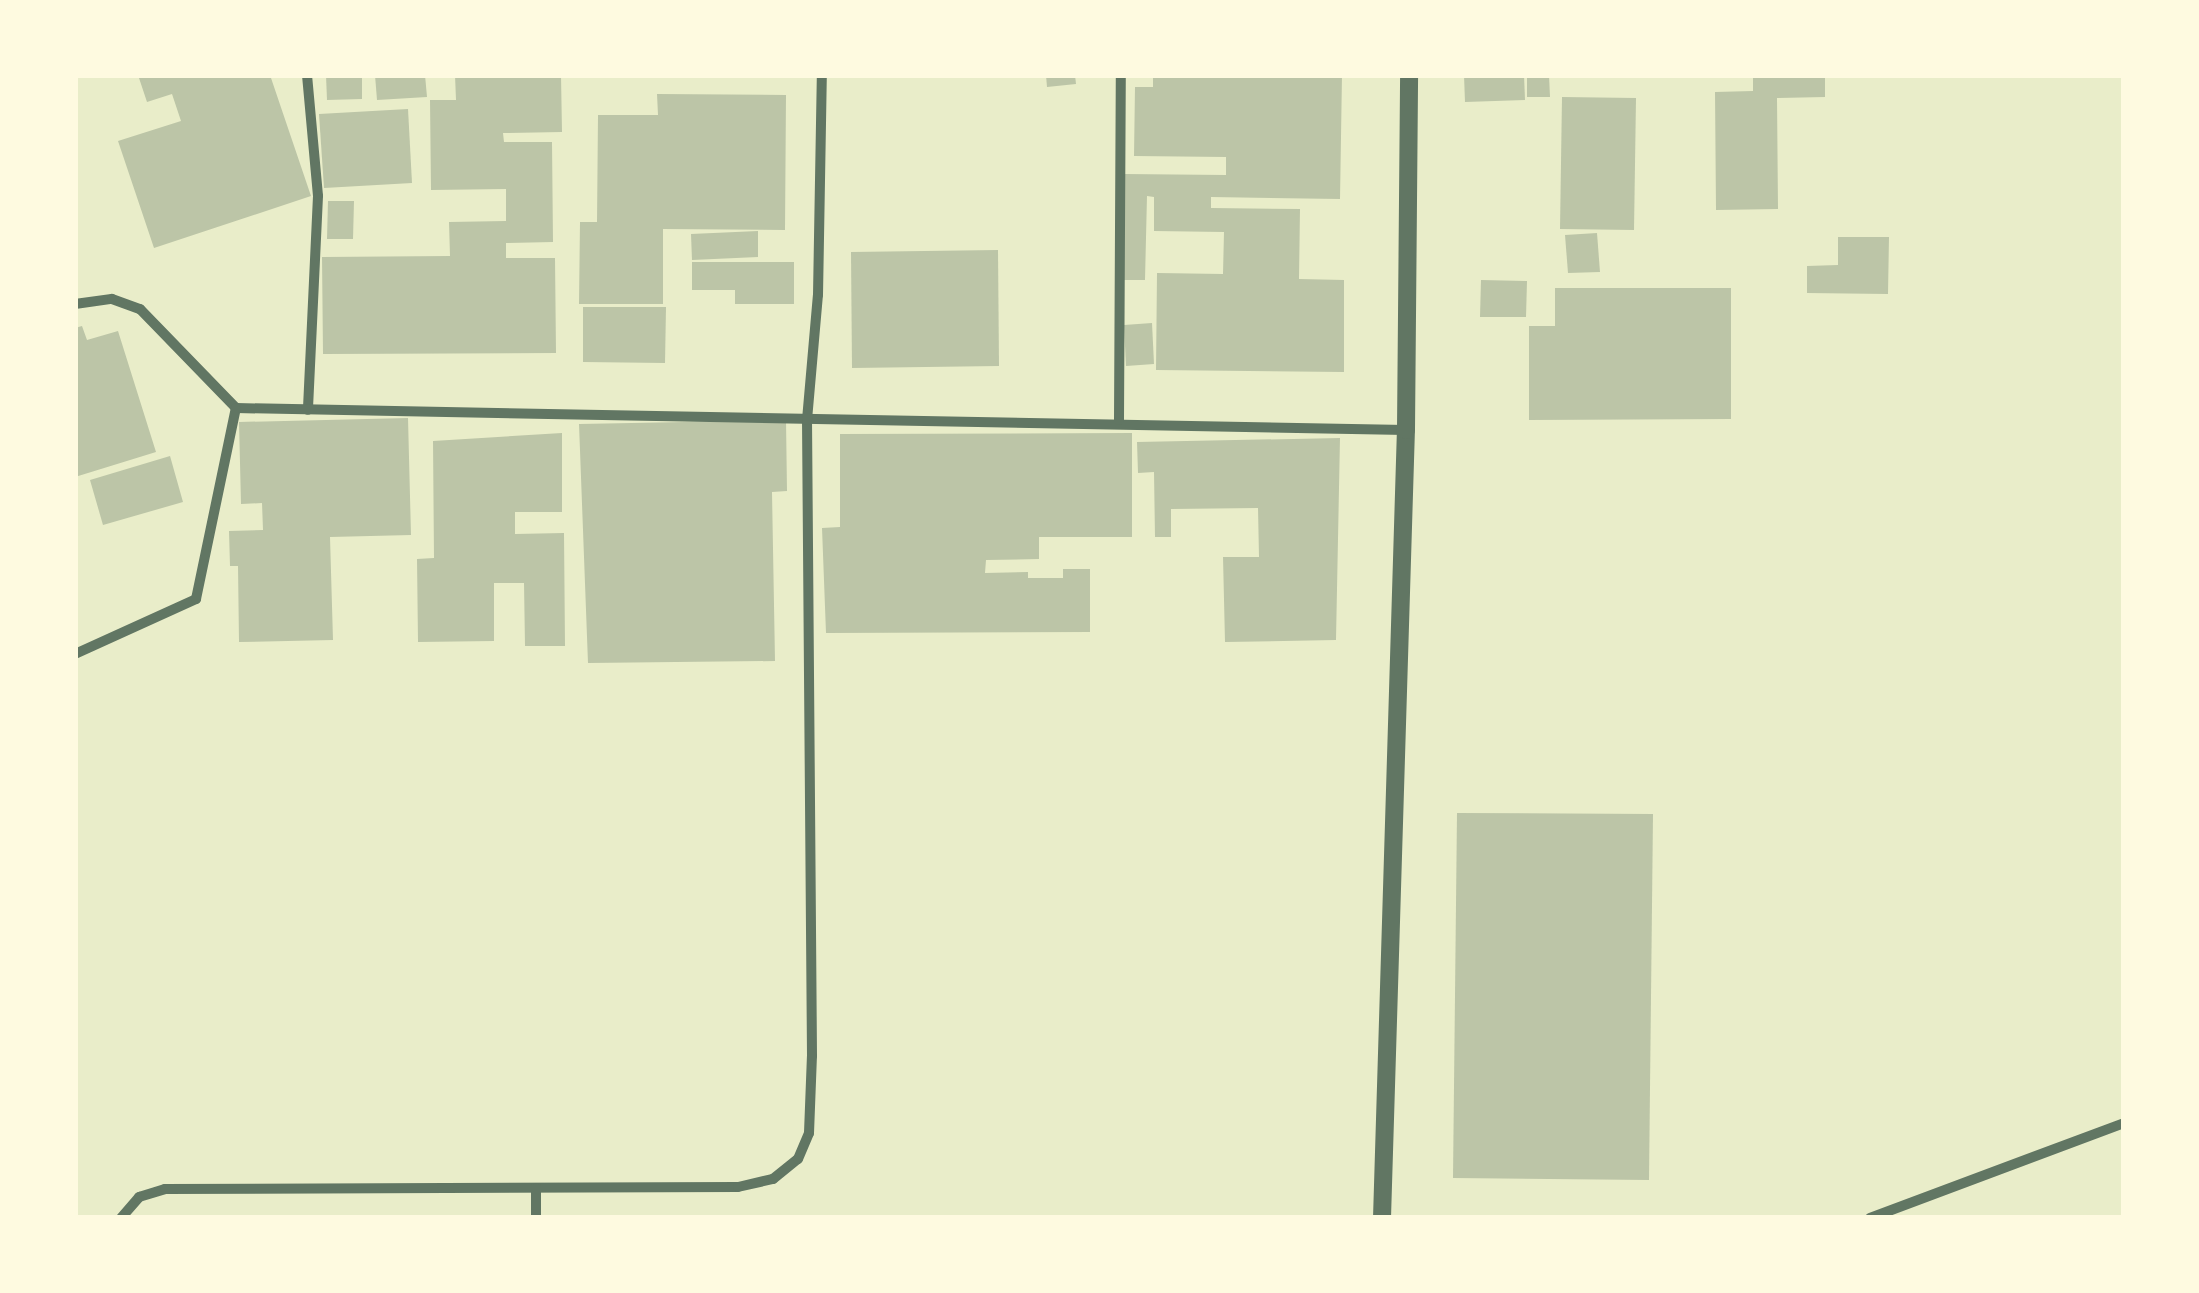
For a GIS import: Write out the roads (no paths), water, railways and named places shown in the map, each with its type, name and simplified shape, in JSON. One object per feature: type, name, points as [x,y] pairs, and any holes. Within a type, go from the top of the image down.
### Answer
[{"type":"street","points":[[307,75],[318,196],[308,410]]},
{"type":"street","points":[[122,1218],[139,1198],[165,1189],[738,1187],[798,1160],[809,1133],[807,420],[818,295],[822,75]]},
{"type":"street","points":[[1119,420],[1121,75]]},
{"type":"street","points":[[1382,1218],[1406,430],[1409,75]]},
{"type":"street","points":[[75,304],[112,298],[140,309],[236,408],[807,420],[1119,420],[1406,430]]},
{"type":"street","points":[[75,654],[196,599],[236,408]]},
{"type":"street","points":[[1870,1218],[2124,1124]]},
{"type":"street","points":[[536,1188],[536,1218]]}]
